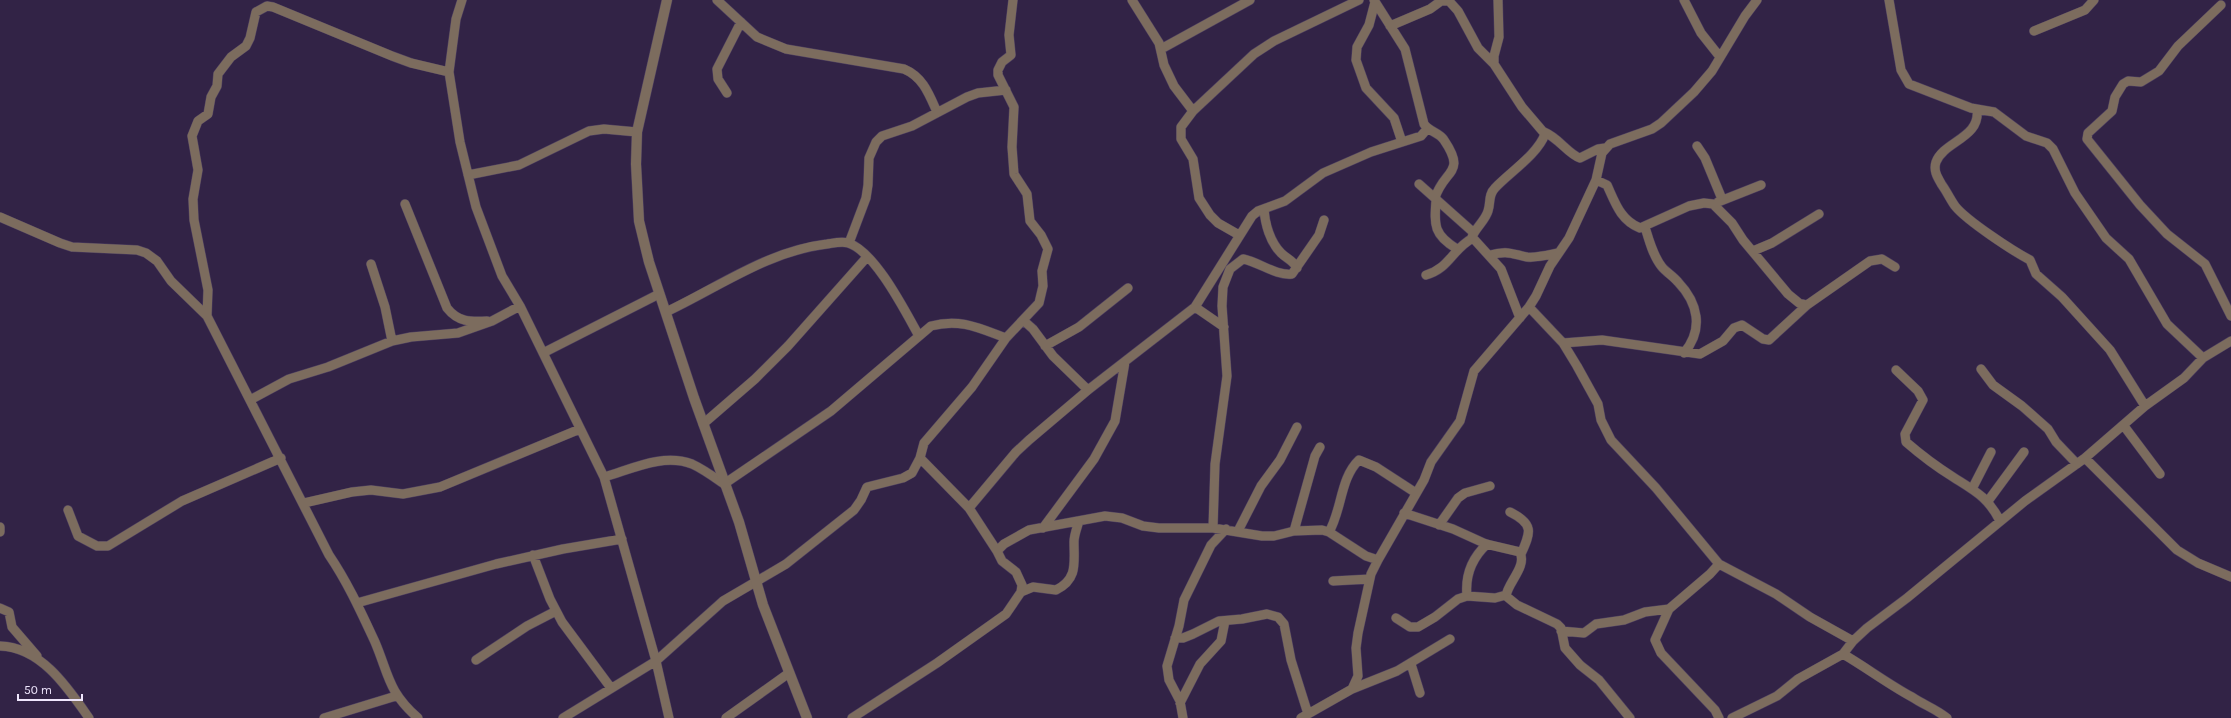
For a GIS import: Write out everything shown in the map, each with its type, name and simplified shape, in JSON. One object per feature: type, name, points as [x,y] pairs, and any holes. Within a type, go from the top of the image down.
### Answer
[{"type":"street","points":[[462,0],[456,19],[449,72],[454,110],[468,175],[494,258],[520,306],[604,477],[656,661],[668,718]]},
{"type":"street","points":[[667,0],[637,132],[636,172],[639,221],[659,294],[724,484],[739,522],[762,605],[807,718]]},
{"type":"street","points":[[717,0],[757,37],[786,49],[904,69],[914,73],[920,79],[937,112]]},
{"type":"street","points":[[563,718],[656,661],[723,601],[786,564],[858,506],[867,487],[909,476],[920,458],[924,442],[972,387],[1006,338],[1036,308],[1041,297],[1042,271],[1048,249],[1041,235],[1030,221],[1027,194],[1014,174],[1012,147],[1015,116],[1014,107],[998,70],[1002,62],[1011,55],[1009,35],[1013,0]]},
{"type":"street","points":[[1132,0],[1156,38],[1161,49],[1164,65],[1174,86],[1193,111]]},
{"type":"street","points":[[1161,49],[1250,0]]},
{"type":"street","points":[[1239,235],[1218,222],[1210,215],[1199,198],[1193,159],[1181,138],[1181,127],[1193,111],[1254,54],[1274,41],[1359,0]]},
{"type":"street","points":[[1494,64],[1494,56],[1499,37],[1498,0]]},
{"type":"street","points":[[1684,0],[1700,33],[1720,57]]},
{"type":"street","points":[[1390,26],[1430,9],[1441,2],[1449,1],[1458,11],[1478,48],[1494,64],[1522,107],[1544,132],[1550,134],[1573,155],[1580,158],[1598,149],[1605,148],[1652,129],[1661,123],[1702,84],[1745,16],[1757,0]]},
{"type":"street","points":[[1889,0],[1901,70],[1905,80],[1909,84],[1977,109],[2000,115],[2026,136],[2041,140],[2052,149],[2083,205],[2111,245],[2129,259],[2167,324],[2203,358]]},
{"type":"street","points":[[2034,31],[2085,10],[2094,0]]},
{"type":"street","points":[[1375,1],[1405,49],[1427,128],[1443,138],[1454,159],[1453,170],[1440,185],[1435,199],[1436,229],[1446,242],[1457,249]]},
{"type":"street","points":[[1375,1],[1369,25],[1357,47],[1356,60],[1366,88],[1394,118],[1402,142]]},
{"type":"street","points":[[2221,5],[2178,46],[2159,71],[2141,82],[2128,82],[2123,84],[2115,97],[2112,112],[2088,133],[2087,139],[2140,205],[2167,234],[2204,264],[2231,316]]},
{"type":"street","points":[[207,316],[208,290],[194,220],[192,199],[198,170],[192,136],[198,121],[208,114],[211,97],[217,86],[220,69],[246,46],[250,38],[256,12],[267,6],[273,7],[392,56],[411,63],[449,72]]},
{"type":"street","points":[[727,93],[718,79],[717,69],[741,22]]},
{"type":"street","points":[[849,243],[866,198],[868,185],[867,167],[871,149],[882,136],[907,128],[978,93],[1006,90]]},
{"type":"street","points":[[1977,109],[1978,117],[1971,128],[1937,160],[1935,170],[1937,177],[1956,206],[1964,214],[2010,249],[2030,260],[2036,274],[2062,297],[2110,350],[2145,406]]},
{"type":"street","points":[[969,508],[1016,452],[1088,390],[1195,307],[1252,216],[1264,209],[1285,201],[1323,173],[1371,152],[1421,136],[1427,128]]},
{"type":"street","points":[[468,175],[519,165],[589,131],[604,129],[637,132]]},
{"type":"street","points":[[1426,275],[1442,268],[1457,249],[1473,235],[1489,210],[1488,200],[1491,194],[1539,145],[1543,139],[1544,132]]},
{"type":"street","points":[[1697,146],[1705,158],[1722,199]]},
{"type":"street","points":[[1352,689],[1358,676],[1356,648],[1370,579],[1378,560],[1416,493],[1431,462],[1460,421],[1474,371],[1529,307],[1558,253],[1569,238],[1596,180],[1602,154],[1605,148]]},
{"type":"street","points":[[1596,180],[1606,185],[1616,208],[1624,216],[1635,226],[1645,227],[1689,206],[1704,203],[1713,204],[1722,199],[1761,185]]},
{"type":"street","points":[[1419,184],[1473,235],[1501,269],[1520,318]]},
{"type":"street","points":[[405,204],[447,308],[452,315],[463,321],[492,321]]},
{"type":"street","points":[[1713,204],[1732,223],[1788,294],[1799,303],[1807,305]]},
{"type":"street","points":[[1264,209],[1267,228],[1277,249],[1293,262],[1297,268]]},
{"type":"street","points":[[1753,251],[1772,243],[1819,214]]},
{"type":"street","points":[[0,216],[42,236],[72,247],[123,248],[146,253],[157,261],[171,281],[207,316],[330,555],[357,603],[376,644],[389,684],[396,696],[418,718]]},
{"type":"street","points":[[1213,528],[1215,464],[1227,376],[1223,287],[1230,269],[1243,259],[1252,261],[1286,275],[1292,274],[1319,235],[1324,220]]},
{"type":"street","points":[[1645,227],[1652,249],[1662,267],[1679,283],[1694,307],[1696,330],[1690,345],[1684,353]]},
{"type":"street","points":[[666,312],[779,254],[822,244],[849,243],[867,257],[892,289],[919,336]]},
{"type":"street","points":[[1490,255],[1506,252],[1527,257],[1540,257],[1558,253]]},
{"type":"street","points":[[703,424],[754,379],[788,346],[867,257]]},
{"type":"street","points":[[1563,343],[1602,340],[1684,353],[1700,354],[1723,341],[1734,328],[1742,325],[1762,339],[1770,340],[1807,305],[1870,261],[1882,259],[1895,268]]},
{"type":"street","points":[[371,264],[385,306],[392,341]]},
{"type":"street","points":[[1045,346],[1079,327],[1128,288]]},
{"type":"street","points":[[543,353],[659,294]]},
{"type":"street","points":[[250,400],[289,379],[328,367],[392,341],[411,337],[458,333],[492,321],[520,306]]},
{"type":"street","points":[[1195,307],[1224,327]]},
{"type":"street","points":[[1529,307],[1563,343],[1592,390],[1598,404],[1601,420],[1611,440],[1665,498],[1719,564],[1776,594],[1810,617],[1852,641]]},
{"type":"street","points":[[1024,321],[1059,362],[1088,390]]},
{"type":"street","points":[[724,484],[831,411],[931,326],[946,322],[963,323],[1006,338]]},
{"type":"street","points":[[1732,718],[1776,696],[1798,679],[1843,654],[1852,641],[2000,521],[2081,461],[2124,426],[2145,406],[2184,378],[2203,358],[2231,341]]},
{"type":"street","points":[[1043,528],[1088,468],[1115,421],[1125,362]]},
{"type":"street","points":[[1981,369],[1993,385],[2022,406],[2048,429],[2056,442],[2081,461],[2177,550],[2198,563],[2231,577]]},
{"type":"street","points":[[1896,370],[1918,391],[1923,400],[1905,434],[1906,442],[1988,501],[2000,521]]},
{"type":"street","points":[[2124,426],[2160,474]]},
{"type":"street","points":[[1238,531],[1261,486],[1280,460],[1297,427]]},
{"type":"street","points":[[304,503],[352,492],[371,490],[403,494],[440,487],[580,428]]},
{"type":"street","points":[[1294,531],[1315,456],[1320,447]]},
{"type":"street","points":[[1972,489],[1991,452]]},
{"type":"street","points":[[1988,501],[2024,452]]},
{"type":"street","points":[[68,510],[78,536],[97,546],[108,546],[182,501],[280,458]]},
{"type":"street","points":[[855,717],[988,628],[1006,614],[1021,592],[1022,585],[1016,572],[1002,561],[969,508],[920,458]]},
{"type":"street","points":[[604,477],[661,460],[672,460],[693,465],[724,484]]},
{"type":"street","points":[[1329,532],[1334,524],[1347,480],[1359,460],[1376,467],[1416,493]]},
{"type":"street","points":[[1439,525],[1458,498],[1465,493],[1490,486]]},
{"type":"street","points":[[1506,595],[1522,562],[1521,554],[1528,538],[1528,527],[1521,518],[1510,512]]},
{"type":"street","points":[[1404,513],[1487,544],[1518,551],[1521,554]]},
{"type":"street","points":[[997,551],[1004,544],[1023,532],[1105,516],[1122,518],[1143,526],[1159,528],[1213,528],[1274,536],[1294,531],[1329,532],[1366,556],[1378,560]]},
{"type":"street","points":[[1021,592],[1033,587],[1056,590],[1069,581],[1075,571],[1074,538],[1079,521]]},
{"type":"street","points":[[0,527],[0,532]]},
{"type":"street","points":[[1183,718],[1180,703],[1167,673],[1184,600],[1193,578],[1211,545],[1226,529]]},
{"type":"street","points":[[357,603],[462,573],[533,555],[622,538]]},
{"type":"street","points":[[1467,596],[1466,582],[1469,569],[1481,550],[1487,544]]},
{"type":"street","points":[[533,555],[556,611],[578,644],[611,688]]},
{"type":"street","points":[[1719,564],[1710,574],[1669,609],[1654,640],[1667,660],[1715,710],[1719,718]]},
{"type":"street","points":[[1333,581],[1370,579]]},
{"type":"street","points":[[1396,618],[1410,628],[1418,627],[1435,617],[1458,599],[1467,596],[1487,598],[1506,595]]},
{"type":"street","points":[[1506,595],[1510,601],[1517,605],[1557,624],[1561,631],[1565,648],[1571,656],[1599,680],[1630,718]]},
{"type":"street","points":[[0,608],[8,612],[15,632],[66,688],[90,718]]},
{"type":"street","points":[[1561,631],[1584,633],[1593,625],[1624,620],[1645,612],[1669,609]]},
{"type":"street","points":[[476,660],[527,626],[556,611]]},
{"type":"street","points":[[1175,638],[1183,638],[1212,624],[1225,621],[1267,614],[1278,617],[1284,624],[1305,716],[1352,689],[1411,664],[1450,639]]},
{"type":"street","points":[[1180,703],[1200,664],[1221,641],[1225,621]]},
{"type":"street","points":[[0,646],[14,647],[42,662]]},
{"type":"street","points":[[1843,654],[1874,671],[1911,697],[1937,710],[1946,718]]},
{"type":"street","points":[[1411,664],[1420,693]]},
{"type":"street","points":[[726,718],[789,673]]},
{"type":"street","points":[[324,718],[396,696]]}]
